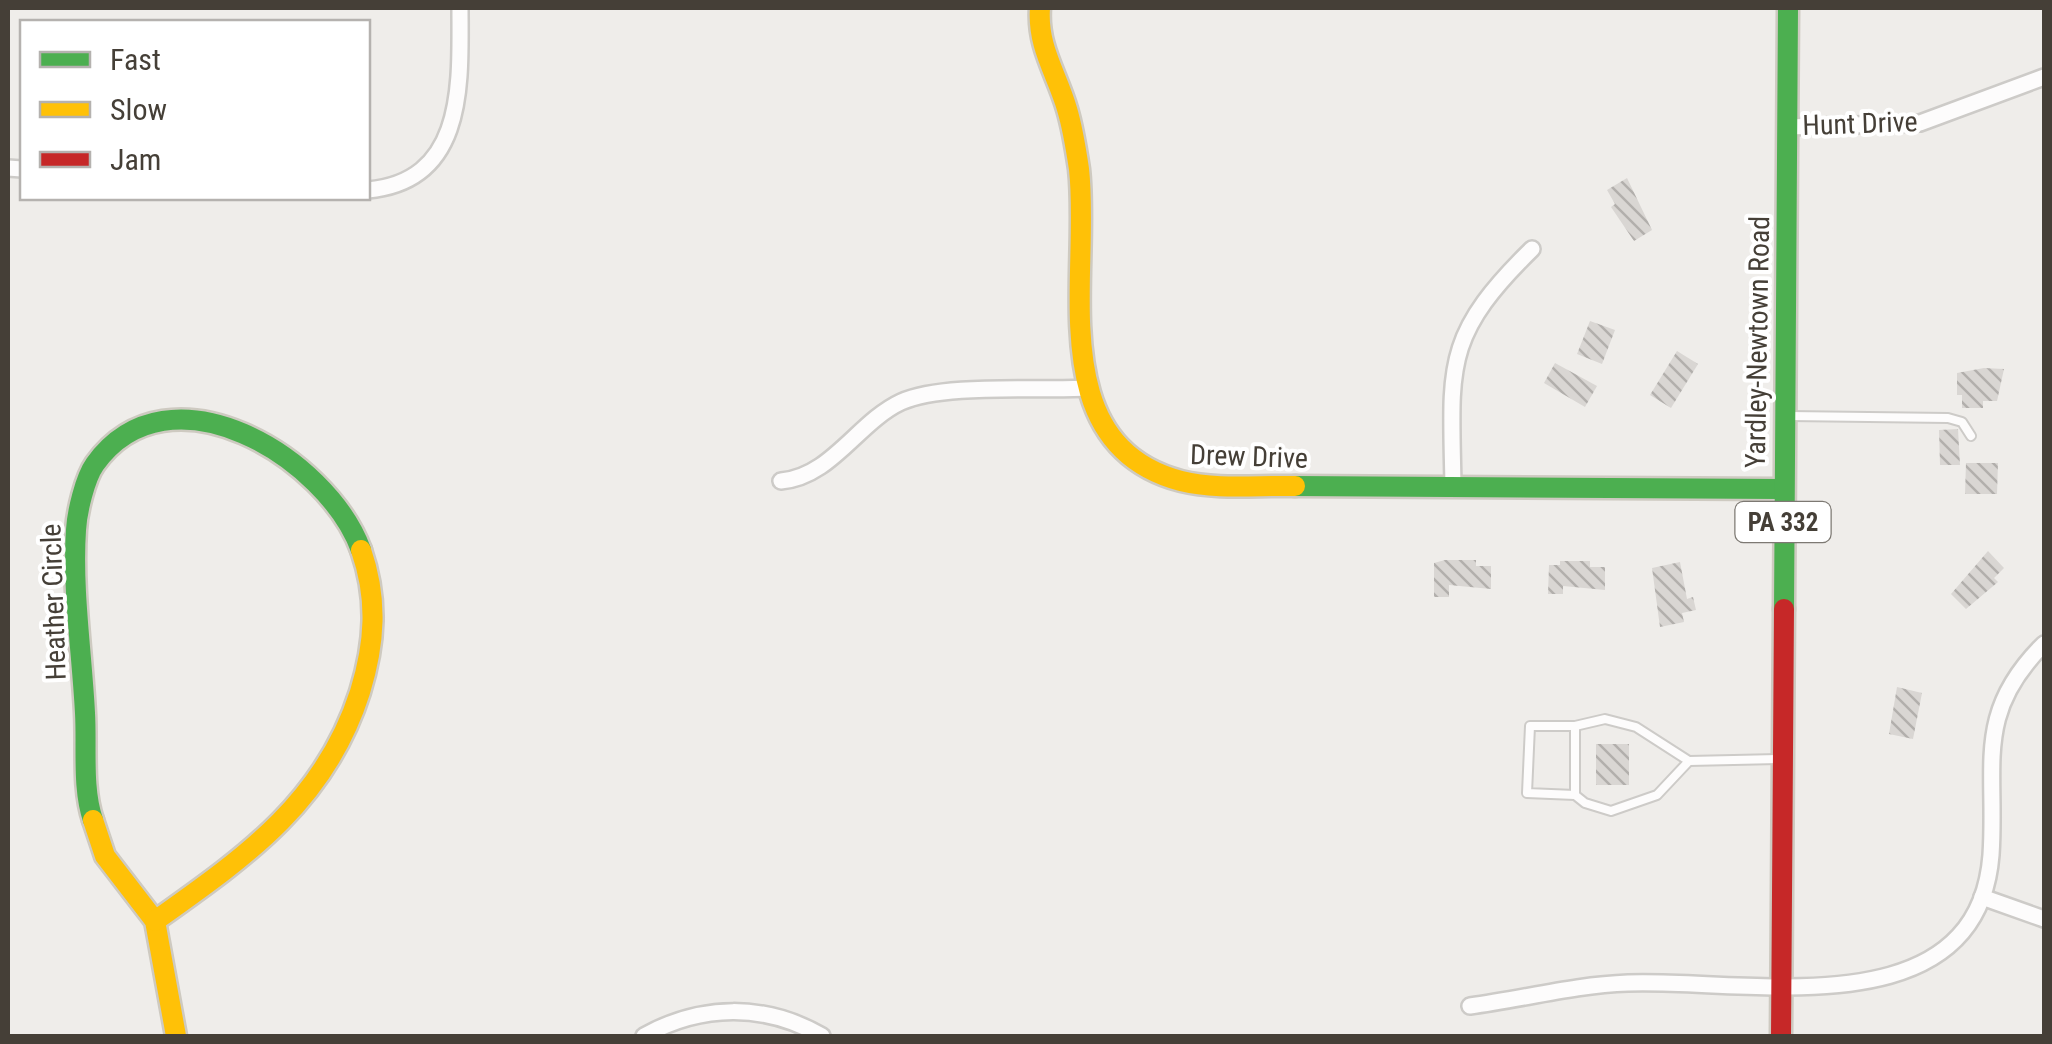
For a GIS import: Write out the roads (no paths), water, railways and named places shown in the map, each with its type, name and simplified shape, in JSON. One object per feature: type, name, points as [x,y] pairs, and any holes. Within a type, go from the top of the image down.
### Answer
[{"type":"street","points":[[370,190],[417,172],[454,124],[460,79],[460,8]]},
{"type":"street","name":"Drew Drive","points":[[1040,8],[1042,52],[1066,104],[1074,140],[1086,388],[1094,411],[1126,454],[1176,481],[1207,486],[1784,489]]},
{"type":"street","name":"Yardley-Newtown Road","points":[[1781,1036],[1788,8]]},
{"type":"street","name":"Hunt Drive","points":[[1787,126],[1920,123],[2044,77]]},
{"type":"street","points":[[1453,487],[1453,377],[1464,330],[1497,283],[1532,249]]},
{"type":"street","points":[[780,481],[794,480],[826,462],[876,417],[917,396],[1086,388]]},
{"type":"street","name":"Heather Circle","points":[[155,922],[260,839],[320,778],[348,729],[372,639],[374,604],[365,553],[328,491],[278,449],[252,435],[190,417],[151,422],[120,437],[87,476],[78,506],[90,811],[105,856],[155,922],[176,1036]]},
{"type":"street","points":[[1470,1006],[1602,985],[1857,985],[1914,970],[1954,939],[1982,897],[1991,853],[1997,710],[2012,679],[2044,644]]},
{"type":"street","points":[[1982,897],[2044,919]]},
{"type":"street","points":[[644,1036],[674,1022],[726,1011],[782,1018],[822,1036]]},
{"type":"lane","points":[[1784,416],[1948,418],[1962,422],[1971,436]]},
{"type":"lane","points":[[1690,761],[1657,795],[1611,811],[1585,804],[1576,795],[1527,794],[1530,726],[1575,726],[1605,719],[1636,726],[1690,761],[1783,759]]},
{"type":"lane","points":[[1575,726],[1576,795]]}]
